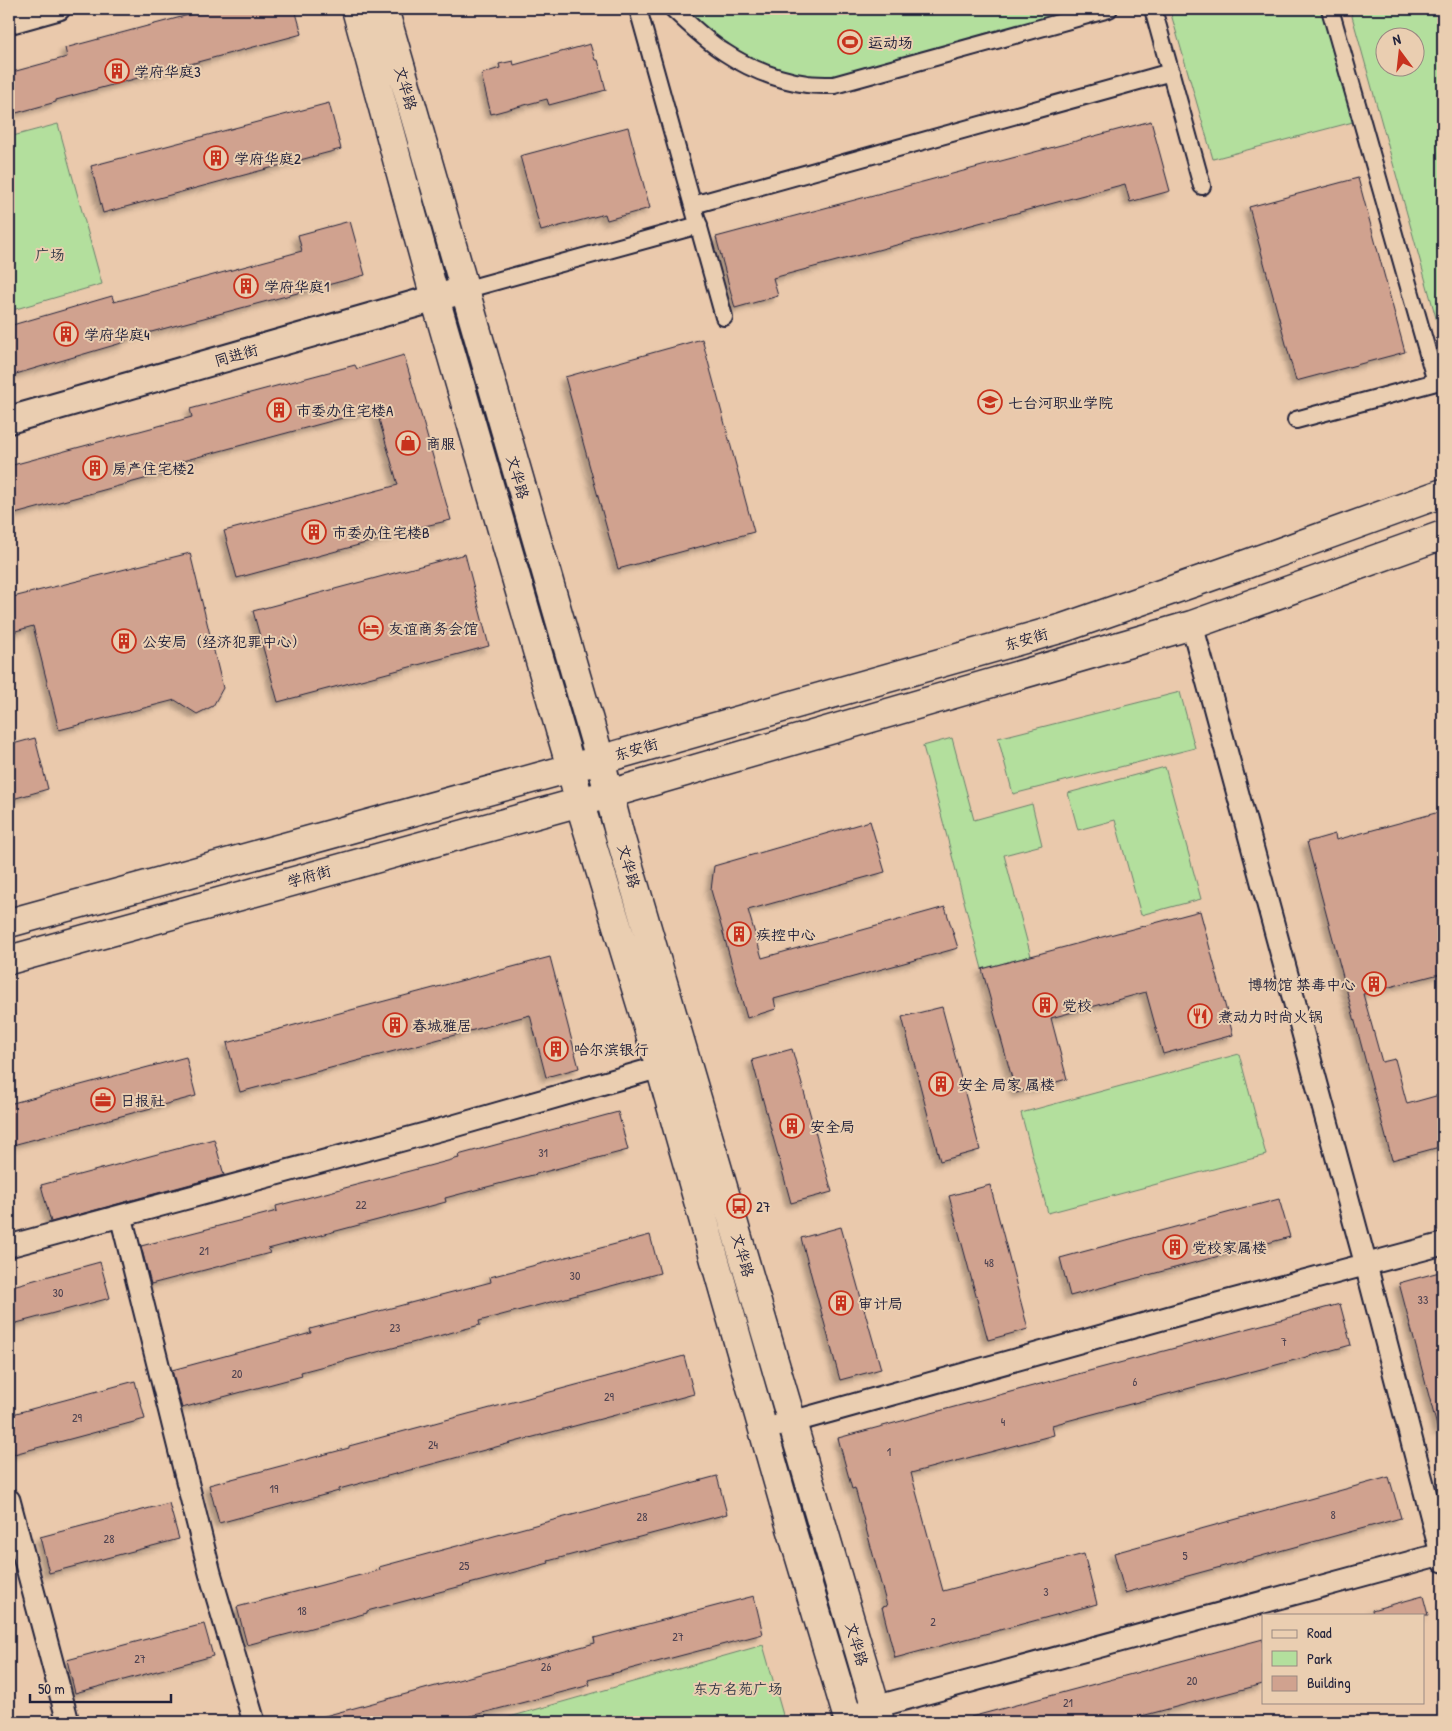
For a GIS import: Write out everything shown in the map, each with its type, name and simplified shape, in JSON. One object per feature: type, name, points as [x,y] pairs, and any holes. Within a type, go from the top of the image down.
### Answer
[{"type":"main road","name":"文华路","points":[[356,9],[434,298],[579,801],[660,1068],[848,1720]]},
{"type":"main road","name":"文华路","points":[[384,9],[609,794],[877,1715]]},
{"type":"main road","name":"东安街","points":[[600,759],[1063,628],[1254,562],[1443,493]]},
{"type":"main road","points":[[609,794],[1192,625],[1443,535]]},
{"type":"main road","points":[[9,923],[600,759]]},
{"type":"main road","name":"学府街","points":[[9,960],[609,794]]},
{"type":"street","points":[[9,23],[59,9]]},
{"type":"street","points":[[638,9],[724,317]]},
{"type":"street","points":[[673,9],[723,52],[749,65],[776,77],[807,84],[834,85],[1110,9]]},
{"type":"street","points":[[1153,9],[1202,186]]},
{"type":"street","points":[[1296,420],[1436,382],[1330,9]]},
{"type":"street","points":[[693,205],[1171,72]]},
{"type":"street","points":[[464,290],[699,225]]},
{"type":"street","name":"同进街","points":[[9,420],[464,290]]},
{"type":"street","points":[[848,1720],[877,1715],[1442,1558],[1438,1520],[1366,1265],[1192,625]]},
{"type":"street","points":[[9,1246],[454,1126],[660,1068]]},
{"type":"street","points":[[121,1216],[210,1573],[254,1722]]},
{"type":"street","points":[[763,1430],[1443,1244]]},
{"type":"street","points":[[9,1500],[68,1722]]},
{"type":"green space","name":"运动场","points":[[673,9],[1109,9],[834,85],[749,65]]},
{"type":"green space","points":[[1192,9],[1321,9],[1353,122],[1213,159],[1171,14]]},
{"type":"green space","points":[[1350,9],[1443,9],[1443,343]]},
{"type":"green space","name":"广场","points":[[58,124],[102,284],[9,311],[9,137]]},
{"type":"green space","points":[[1180,692],[1195,748],[1013,794],[998,738]]},
{"type":"green space","points":[[952,738],[974,820],[1032,804],[1042,845],[1004,855],[1031,956],[982,969],[923,746]]},
{"type":"green space","points":[[1165,767],[1201,899],[1141,915],[1115,820],[1078,830],[1068,793]]},
{"type":"green space","points":[[1239,1054],[1266,1155],[1048,1213],[1021,1113]]},
{"type":"green space","name":"东方名苑广场","points":[[763,1645],[785,1722],[492,1722]]},
{"type":"building","name":"学府华庭3","points":[[211,9],[295,9],[302,34],[56,100],[56,102],[9,115],[9,73],[67,57],[65,48]]},
{"type":"building","points":[[590,44],[595,60],[598,60],[606,90],[549,105],[547,99],[491,114],[481,74],[500,68],[499,64],[513,61],[514,65]]},
{"type":"building","name":"学府华庭2","points":[[329,103],[341,149],[103,213],[91,166]]},
{"type":"building","points":[[1151,121],[1170,191],[1130,202],[1125,184],[773,278],[778,296],[735,308],[716,237]]},
{"type":"building","points":[[628,127],[650,208],[607,220],[605,214],[541,231],[520,156]]},
{"type":"building","points":[[1358,178],[1405,352],[1296,381],[1249,207]]},
{"type":"building","name":"学府华庭1","points":[[350,221],[365,275],[125,339],[125,342],[9,376],[9,326],[112,296],[114,302],[302,251],[298,235]]},
{"type":"building","points":[[702,339],[754,532],[618,569],[565,377]]},
{"type":"building","points":[[404,355],[451,520],[403,531],[403,533],[237,578],[224,531],[398,485],[376,409],[179,462],[181,469],[15,514],[9,490],[9,466],[192,417],[190,409],[355,365],[357,369]]},
{"type":"building","name":"公安局（经济犯罪中心）","points":[[190,553],[223,688],[213,706],[197,714],[175,700],[59,730],[33,626],[9,633],[9,598]]},
{"type":"building","name":"友谊商务会馆","points":[[465,554],[489,646],[278,702],[253,611]]},
{"type":"building","points":[[35,738],[48,789],[9,800],[9,745]]},
{"type":"building","name":"博物馆 禁毒中心","points":[[1443,811],[1443,973],[1363,994],[1382,1062],[1395,1059],[1407,1104],[1443,1094],[1443,1146],[1392,1160],[1307,842],[1335,834],[1336,840]]},
{"type":"building","points":[[870,821],[885,872],[748,910],[762,958],[945,907],[958,948],[774,999],[776,1009],[747,1018],[711,890],[714,866]]},
{"type":"building","name":"党校","points":[[1200,911],[1233,1035],[1163,1054],[1146,992],[1051,1018],[1067,1079],[1016,1093],[982,969]]},
{"type":"building","name":"春城雅居","points":[[550,957],[579,1068],[546,1077],[530,1015],[240,1092],[227,1043]]},
{"type":"building","name":"安全 局家 属楼","points":[[942,1007],[980,1150],[940,1161],[902,1017]]},
{"type":"building","name":"安全局","points":[[792,1049],[832,1192],[791,1203],[752,1060]]},
{"type":"building","name":"日报社","points":[[186,1057],[196,1096],[9,1146],[9,1104]]},
{"type":"building","points":[[618,1112],[628,1150],[445,1198],[446,1202],[268,1249],[270,1253],[151,1284],[141,1246],[277,1211],[276,1206],[459,1158],[458,1155]]},
{"type":"building","points":[[214,1139],[224,1175],[51,1222],[41,1185]]},
{"type":"building","points":[[990,1185],[1028,1329],[988,1340],[949,1196]]},
{"type":"building","name":"党校家属楼","points":[[1279,1199],[1290,1237],[1070,1296],[1060,1258]]},
{"type":"building","name":"审计局","points":[[841,1227],[881,1369],[840,1380],[801,1238]]},
{"type":"building","points":[[650,1235],[660,1273],[479,1321],[480,1325],[301,1372],[302,1376],[182,1408],[172,1370],[311,1333],[310,1329],[491,1282],[490,1277]]},
{"type":"building","points":[[100,1262],[110,1298],[9,1325],[9,1287]]},
{"type":"building","points":[[1443,1271],[1443,1429],[1438,1430],[1399,1283]]},
{"type":"building","points":[[1340,1304],[1351,1345],[1052,1425],[1054,1435],[911,1473],[943,1591],[1084,1554],[1097,1604],[895,1658],[882,1607],[887,1606],[855,1488],[852,1489],[838,1438]]},
{"type":"building","points":[[684,1356],[694,1394],[219,1523],[209,1485]]},
{"type":"building","points":[[135,1381],[145,1419],[14,1454],[9,1433],[9,1415]]},
{"type":"building","points":[[717,1476],[727,1514],[548,1561],[549,1563],[247,1645],[237,1607],[380,1570],[379,1567]]},
{"type":"building","points":[[1389,1477],[1401,1518],[1125,1593],[1114,1553]]},
{"type":"building","points":[[169,1503],[179,1539],[49,1573],[40,1537]]},
{"type":"building","points":[[754,1596],[763,1634],[588,1680],[590,1685],[448,1722],[322,1722],[321,1717],[595,1643],[594,1638]]},
{"type":"building","points":[[1423,1596],[1428,1615],[1373,1614],[1372,1610]]},
{"type":"building","points":[[204,1624],[213,1656],[75,1693],[67,1660]]},
{"type":"building","points":[[1262,1639],[1262,1684],[1119,1722],[972,1722],[971,1717]]},
{"type":"place","name":"运动场","points":[[850,42]]},
{"type":"place","name":"学府华庭3","points":[[117,71]]},
{"type":"place","name":"学府华庭2","points":[[216,158]]},
{"type":"place","name":"学府华庭1","points":[[246,286]]},
{"type":"place","name":"学府华庭4","points":[[66,334]]},
{"type":"place","name":"七台河职业学院","points":[[990,402]]},
{"type":"place","name":"市委办住宅楼A","points":[[279,410]]},
{"type":"place","name":"商服","points":[[408,443]]},
{"type":"place","name":"房产住宅楼2","points":[[95,468]]},
{"type":"place","name":"市委办住宅楼B","points":[[314,532]]},
{"type":"place","name":"友谊商务会馆","points":[[371,628]]},
{"type":"place","name":"公安局（经济犯罪中心）","points":[[124,641]]},
{"type":"place","name":"疾控中心","points":[[739,934]]},
{"type":"place","name":"博物馆 禁毒中心","points":[[1374,984]]},
{"type":"place","name":"党校","points":[[1045,1005]]},
{"type":"place","name":"煮动力时尚火锅","points":[[1200,1016]]},
{"type":"place","name":"春城雅居","points":[[395,1025]]},
{"type":"place","name":"哈尔滨银行","points":[[556,1049]]},
{"type":"place","name":"安全 局家 属楼","points":[[941,1084]]},
{"type":"place","name":"日报社","points":[[103,1100]]},
{"type":"place","name":"安全局","points":[[792,1126]]},
{"type":"place","name":"27","points":[[739,1206]]},
{"type":"place","name":"党校家属楼","points":[[1175,1247]]},
{"type":"place","name":"审计局","points":[[841,1303]]}]
